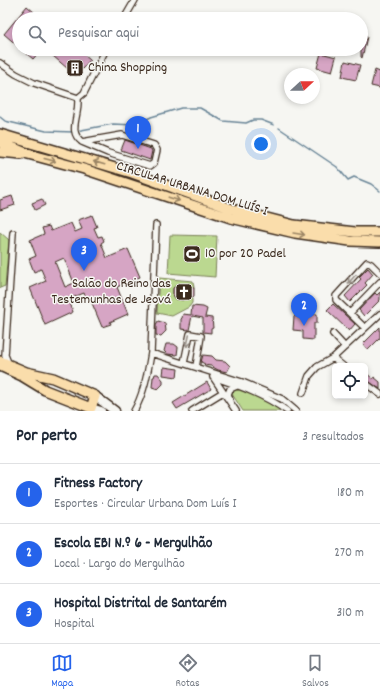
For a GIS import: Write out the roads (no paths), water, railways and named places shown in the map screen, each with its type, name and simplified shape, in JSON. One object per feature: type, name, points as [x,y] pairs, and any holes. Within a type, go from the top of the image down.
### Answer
[{"type":"main road","points":[[0,129],[20,141]]},
{"type":"main road","name":"CIRCULAR URBANA DOM LUÍS I","points":[[0,134],[132,173],[240,211],[294,225],[355,232],[380,232]]},
{"type":"main road","name":"CIRCULAR URBANA DOM LUÍS I","points":[[0,142],[28,154],[84,169],[231,218],[295,233],[350,241],[380,242]]},
{"type":"main road","points":[[0,152],[28,154]]},
{"type":"main road","points":[[3,361],[26,372],[53,378],[96,396],[115,411]]},
{"type":"main road","points":[[3,361],[22,376],[43,388],[101,411]]},
{"type":"main road","points":[[43,388],[42,382],[53,378]]},
{"type":"main road","points":[[91,408],[96,396]]},
{"type":"street","points":[[128,12],[136,0]]},
{"type":"street","points":[[78,98],[84,93],[102,56]]},
{"type":"street","points":[[0,62],[16,74],[34,83],[78,98]]},
{"type":"street","points":[[78,98],[75,132],[76,136],[82,142],[100,150],[150,166],[154,163],[157,150],[154,145],[122,135],[82,142]]},
{"type":"street","points":[[100,150],[97,146],[101,139]]},
{"type":"street","points":[[134,411],[142,390],[151,353],[156,225]]},
{"type":"street","points":[[3,361],[13,233]]},
{"type":"street","points":[[365,328],[336,300],[336,296],[367,262],[380,273]]},
{"type":"street","points":[[350,313],[380,282]]},
{"type":"street","points":[[303,393],[309,376],[317,367],[333,358],[380,314]]},
{"type":"street","points":[[184,363],[190,334],[201,336],[199,368]]},
{"type":"street","points":[[333,334],[344,347]]},
{"type":"street","points":[[151,353],[230,378],[282,399],[296,411]]},
{"type":"street","points":[[333,358],[339,363]]},
{"type":"street","points":[[199,368],[213,376],[239,385],[274,402],[287,411]]},
{"type":"street","points":[[213,376],[236,411]]},
{"type":"street","points":[[230,401],[228,394],[230,389],[239,385]]},
{"type":"street","points":[[368,385],[380,394]]},
{"type":"street","points":[[192,411],[223,392]]},
{"type":"waterway","points":[[76,131],[113,124],[135,125],[151,117],[181,108],[200,108],[223,121],[246,123],[253,120],[261,120],[274,125]]},
{"type":"waterway","points":[[0,117],[5,121],[46,131],[73,132]]},
{"type":"waterway","points":[[279,128],[337,167],[348,180],[354,177],[371,184],[380,191]]},
{"type":"place","name":"China Shopping","points":[[75,68]]},
{"type":"place","name":"Fitness Factory","points":[[138,149]]},
{"type":"place","name":"10 por 20 Padel","points":[[192,254]]},
{"type":"place","name":"Hospital Distrital de Santarém","points":[[84,271]]},
{"type":"place","name":"Salão do Reino das Testemunhas de Jeová","points":[[184,292]]},
{"type":"place","name":"Escola EB1 N.º 6 - Mergulhão","points":[[304,326]]}]
